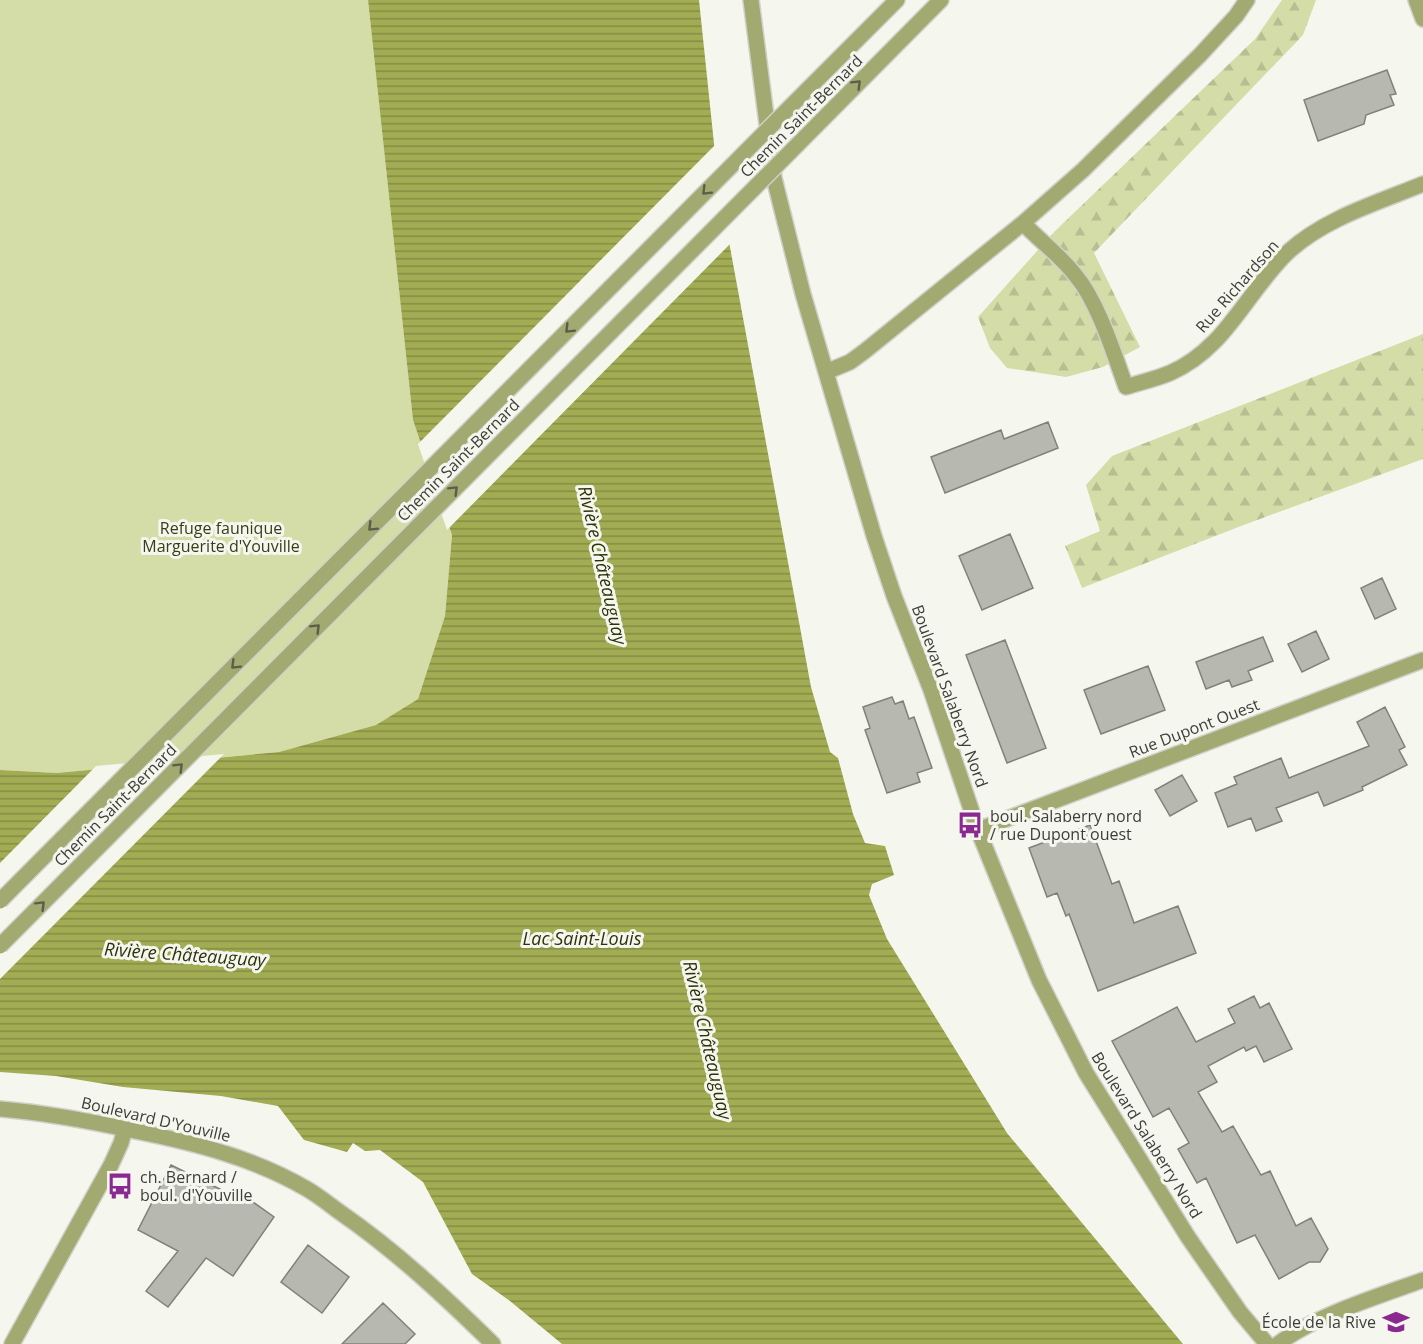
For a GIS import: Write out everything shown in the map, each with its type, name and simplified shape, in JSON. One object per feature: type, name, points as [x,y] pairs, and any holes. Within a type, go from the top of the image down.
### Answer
[{"type":"street","name":"Boulevard Salaberry Nord","points":[[752,0],[774,178],[792,254],[886,573],[931,690],[978,830],[1040,982],[1086,1073],[1188,1237],[1240,1312],[1267,1344]]},
{"type":"street","name":"Chemin Saint-Bernard","points":[[0,901],[897,0]]},
{"type":"street","name":"Chemin Saint-Bernard","points":[[0,946],[941,0]]},
{"type":"street","points":[[826,372],[850,362],[865,351],[1023,223],[1083,170],[1220,34],[1247,0]]},
{"type":"street","points":[[1416,0],[1423,19]]},
{"type":"street","name":"Rue Richardson","points":[[1023,223],[1064,262],[1081,282],[1105,332],[1126,387],[1170,373],[1201,354],[1220,337],[1273,268],[1303,240],[1346,216],[1423,184]]},
{"type":"street","name":"Rue Dupont Ouest","points":[[978,830],[1423,660]]},
{"type":"street","name":"Boulevard D'Youville","points":[[0,1109],[73,1118],[202,1145],[279,1174],[309,1190],[365,1229],[424,1279],[493,1344]]},
{"type":"street","points":[[12,1344],[111,1165],[125,1129]]},
{"type":"street","points":[[1278,1344],[1302,1329],[1333,1315],[1423,1280]]},
{"type":"green space","name":"Refuge faunique Marguerite d'Youville","points":[[0,0],[368,0],[413,420],[452,535],[445,616],[418,699],[376,725],[279,752],[57,773],[0,770]]},
{"type":"green space","points":[[1282,0],[1316,0],[1303,35],[1094,253],[1140,347],[1103,367],[1066,377],[1007,368],[990,348],[978,317],[1055,231],[1255,39]]},
{"type":"green space","points":[[1423,334],[1423,459],[1082,588],[1065,546],[1100,531],[1086,485],[1112,456]]},
{"type":"water","name":"Lac Saint-Louis","points":[[368,0],[699,0],[718,182],[811,687],[830,752],[838,758],[853,814],[865,843],[885,846],[894,875],[872,884],[869,895],[887,939],[1007,1133],[1183,1344],[562,1344],[510,1301],[472,1274],[423,1182],[380,1150],[365,1151],[353,1143],[347,1152],[304,1140],[278,1106],[221,1096],[123,1087],[56,1076],[0,1072],[0,770],[57,773],[279,752],[376,725],[418,699],[445,616],[452,535],[413,420]]},
{"type":"pier","points":[[717,143],[732,242],[447,530],[418,444]]},
{"type":"pier","points":[[224,754],[0,979],[0,863],[96,766]]},
{"type":"building","points":[[1387,70],[1396,94],[1390,95],[1394,105],[1366,115],[1364,124],[1318,141],[1304,100]]},
{"type":"building","points":[[1048,422],[1058,448],[945,493],[931,457],[1001,430],[1004,439]]},
{"type":"building","points":[[1010,534],[1033,588],[982,610],[959,556]]},
{"type":"building","points":[[1382,578],[1396,609],[1375,619],[1361,588]]},
{"type":"building","points":[[1316,631],[1329,659],[1302,672],[1288,644]]},
{"type":"building","points":[[1263,637],[1273,661],[1248,671],[1252,680],[1232,687],[1229,680],[1206,689],[1196,662]]},
{"type":"building","points":[[1005,640],[1046,748],[1007,763],[966,655]]},
{"type":"building","points":[[1148,666],[1165,710],[1101,734],[1084,690]]},
{"type":"building","points":[[892,697],[895,704],[903,701],[909,719],[914,717],[932,768],[917,773],[920,782],[887,793],[865,730],[870,728],[863,707]]},
{"type":"building","points":[[1385,707],[1405,747],[1399,750],[1407,765],[1362,787],[1363,790],[1324,806],[1318,792],[1276,808],[1282,821],[1256,831],[1251,818],[1228,827],[1215,793],[1237,784],[1234,777],[1281,758],[1289,778],[1369,746],[1357,722]]},
{"type":"building","points":[[1182,775],[1197,801],[1170,816],[1155,790]]},
{"type":"building","points":[[1090,825],[1112,884],[1119,881],[1134,923],[1178,906],[1196,953],[1098,991],[1069,914],[1066,916],[1057,893],[1047,897],[1029,848]]},
{"type":"building","points":[[1254,996],[1260,1008],[1269,1003],[1292,1049],[1264,1062],[1256,1046],[1246,1051],[1244,1047],[1208,1066],[1217,1082],[1198,1092],[1222,1132],[1233,1126],[1261,1175],[1270,1171],[1296,1226],[1311,1218],[1328,1249],[1320,1262],[1309,1262],[1279,1279],[1255,1235],[1237,1243],[1206,1178],[1197,1183],[1178,1149],[1189,1143],[1169,1108],[1153,1117],[1112,1041],[1177,1007],[1196,1042],[1235,1023],[1228,1009]]},
{"type":"building","points":[[171,1165],[232,1195],[236,1190],[274,1217],[233,1276],[206,1258],[168,1307],[146,1291],[178,1251],[138,1230]]},
{"type":"building","points":[[308,1245],[349,1277],[322,1313],[281,1282]]},
{"type":"building","points":[[383,1303],[415,1334],[405,1344],[342,1344]]},
{"type":"place","name":"boul. Salaberry nord / rue Dupont ouest","points":[[970,825]]},
{"type":"place","name":"ch. Bernard / boul. d'Youville","points":[[120,1186]]},
{"type":"place","name":"École de la Rive","points":[[1396,1322]]},
{"type":"water label","name":"Rivière Châteauguay","points":[[603,565]]},
{"type":"water label","name":"Rivière Châteauguay","points":[[185,954]]},
{"type":"water label","name":"Rivière Châteauguay","points":[[708,1040]]}]
